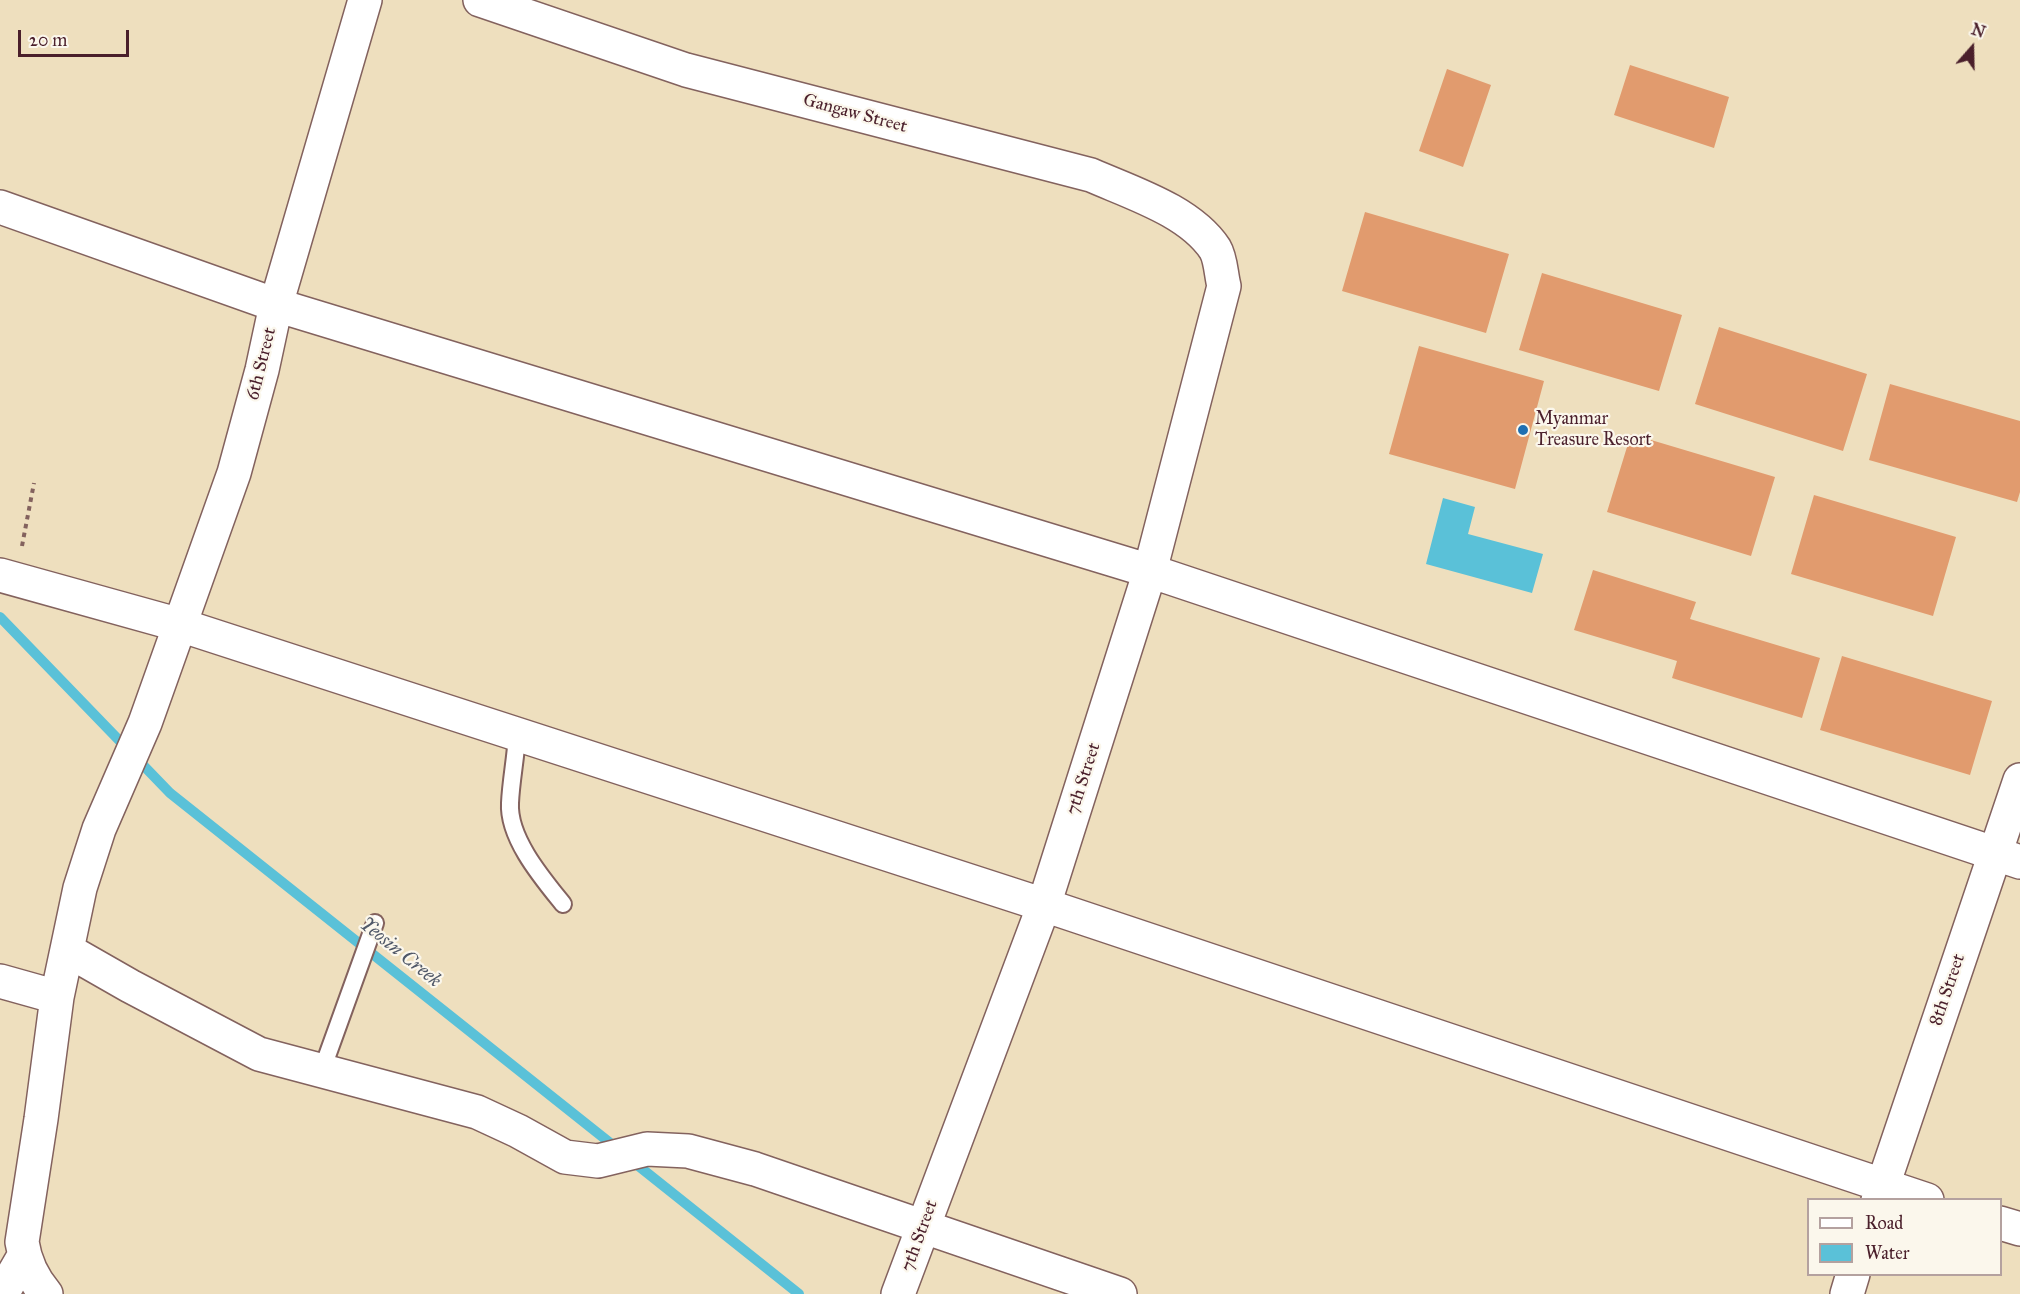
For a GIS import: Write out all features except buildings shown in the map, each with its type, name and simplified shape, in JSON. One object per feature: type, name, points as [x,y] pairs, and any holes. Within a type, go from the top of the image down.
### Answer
[{"type":"street","name":"6th Street","points":[[24,1256],[22,1242],[57,997],[80,888],[99,829],[145,723],[234,473],[262,370],[276,305],[365,0]]},
{"type":"street","name":"Gangaw Street","points":[[480,0],[686,70],[1091,176],[1150,200],[1197,228],[1216,251]]},
{"type":"street","points":[[0,207],[276,305],[1150,572],[2007,858]]},
{"type":"street","name":"7th Street","points":[[898,1294],[1044,905],[1150,572],[1224,285],[1216,251]]},
{"type":"street","points":[[8,577],[180,625],[1044,905],[1880,1193],[1914,1198]]},
{"type":"street","name":"8th Street","points":[[1880,1193],[2007,858],[2020,780]]},
{"type":"street","points":[[67,950],[259,1054],[477,1112],[565,1157],[598,1161],[647,1149],[687,1151],[755,1169],[1120,1294]]},
{"type":"street","points":[[0,981],[57,997]]},
{"type":"street","points":[[2002,1223],[2020,1229]]},
{"type":"street","points":[[2,1294],[24,1256]]},
{"type":"street","points":[[24,1256],[37,1284],[46,1294]]},
{"type":"street","points":[[1847,1294],[1853,1276]]},
{"type":"lane","points":[[517,734],[509,805],[514,828],[540,875],[563,904]]},
{"type":"lane","points":[[322,1070],[373,930]]},
{"type":"path","points":[[8,577],[34,483]]},
{"type":"water","points":[[1443,498],[1475,507],[1468,534],[1543,554],[1532,593],[1426,564]]},
{"type":"waterway","name":"Yeosin Creek","points":[[0,617],[170,793],[619,1150]]},
{"type":"waterway","name":"Yeosin Creek","points":[[631,1160],[799,1294]]},
{"type":"place","name":"Myanmar Treasure Resort","points":[[1523,430]]}]
